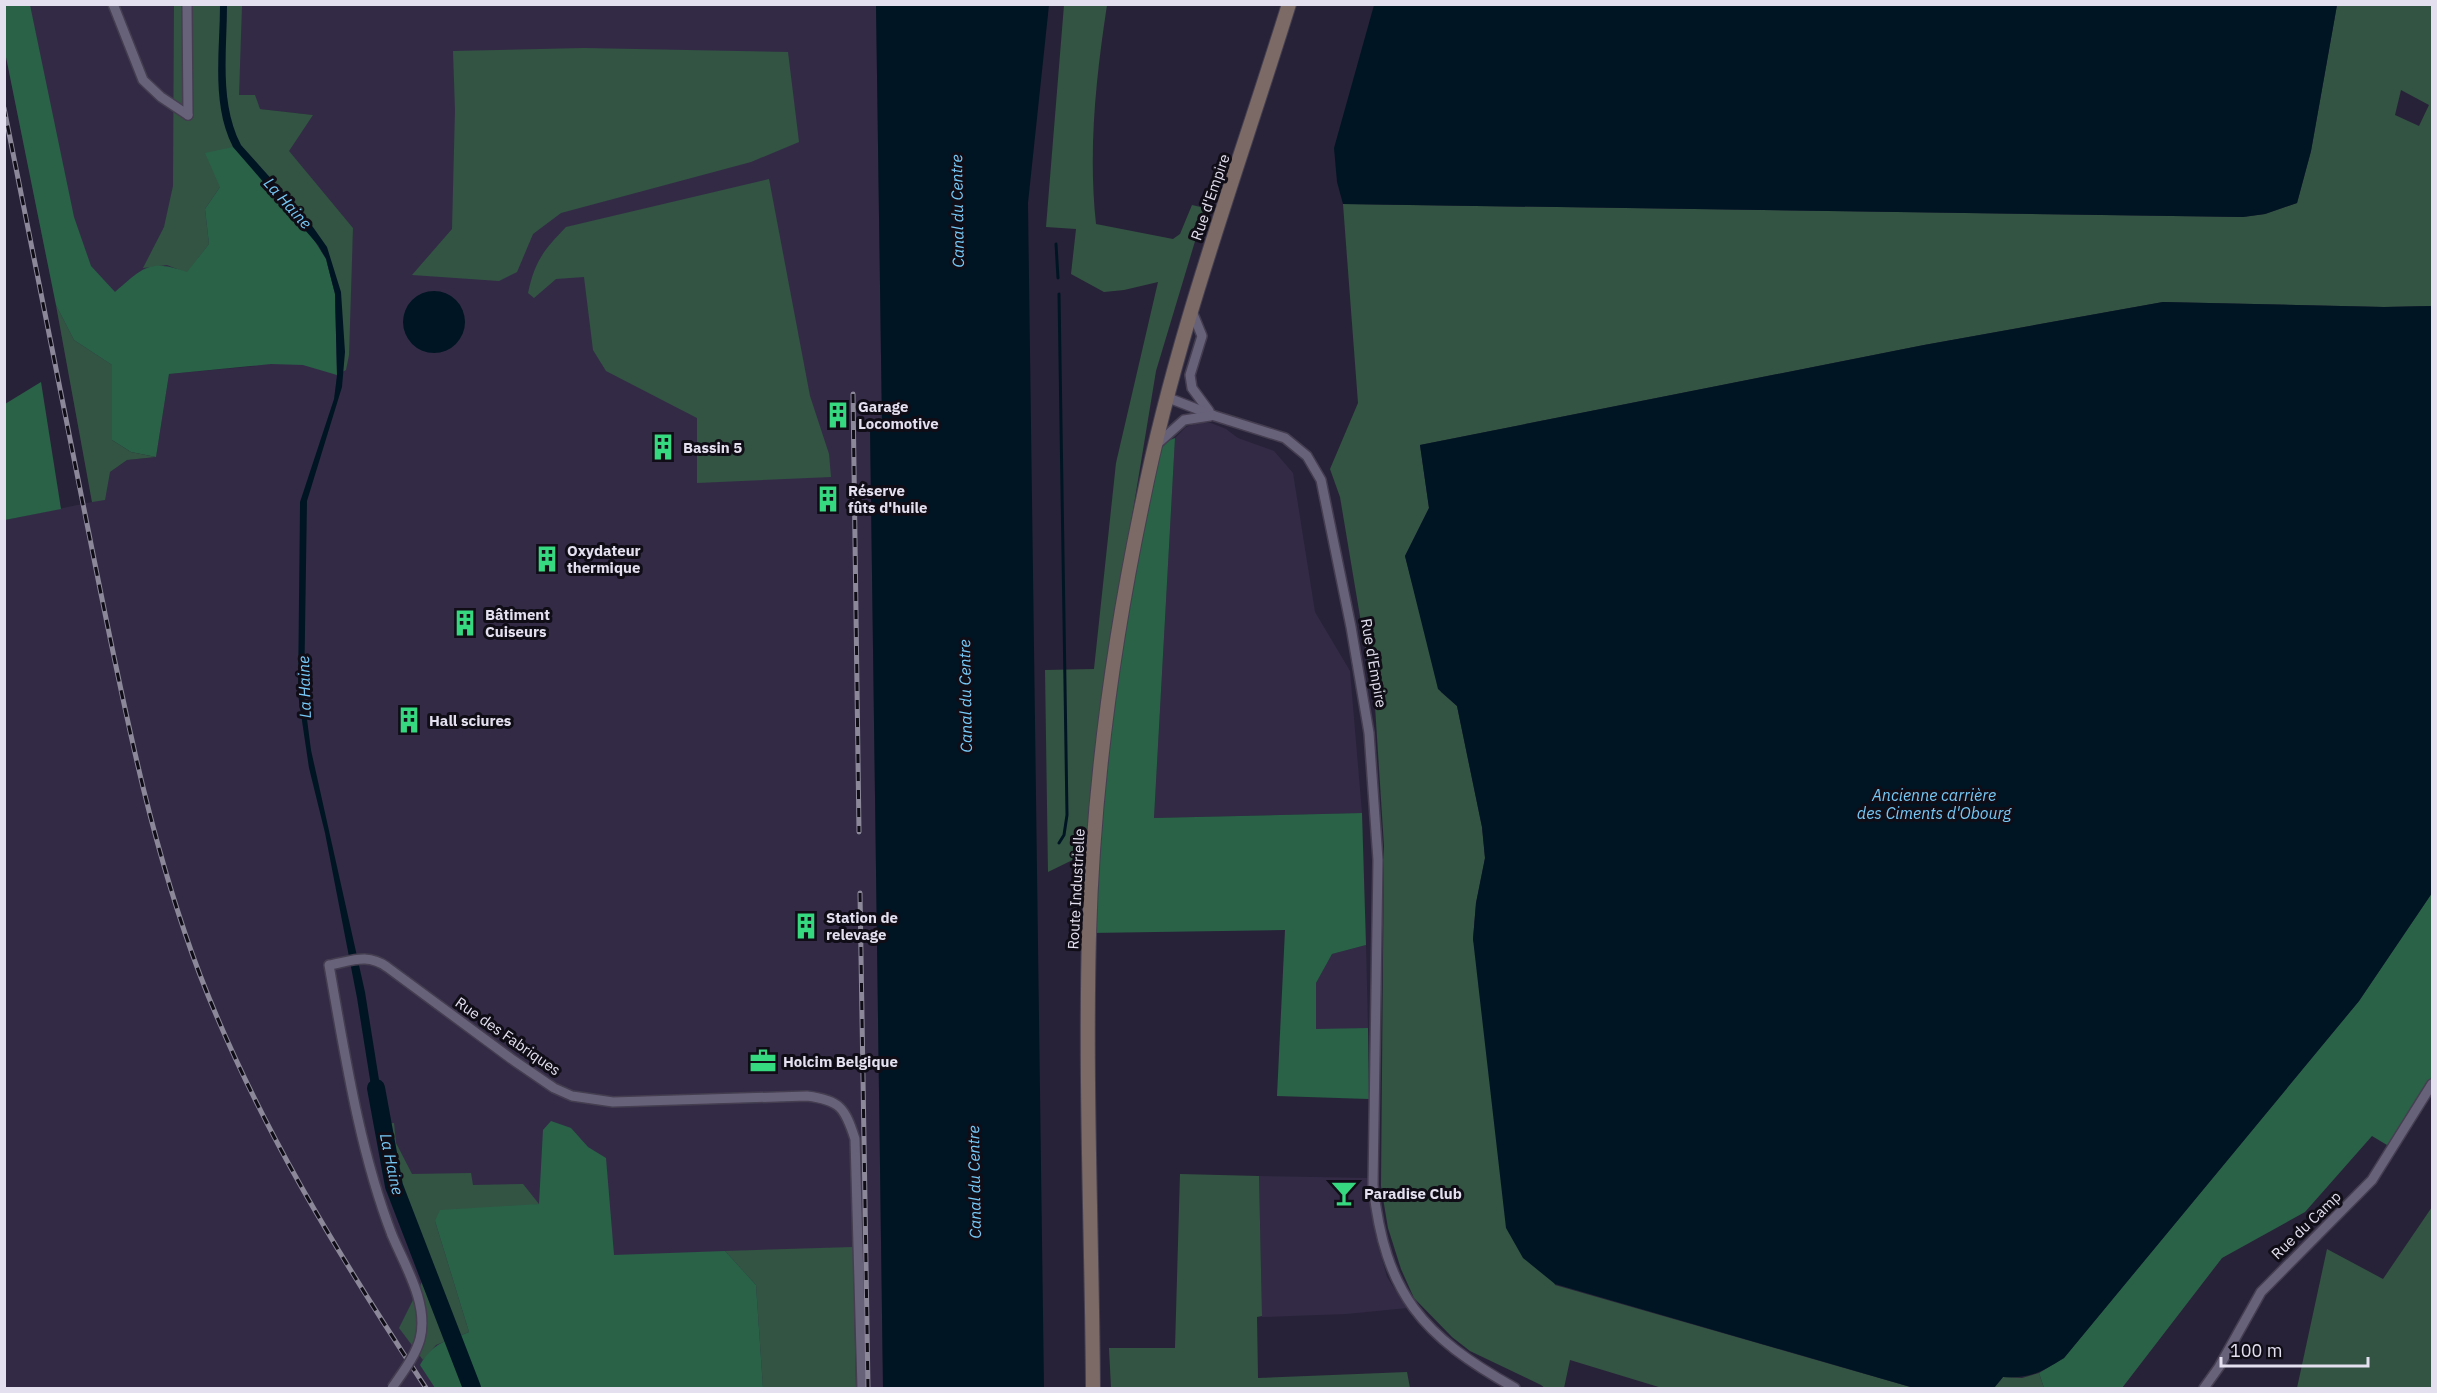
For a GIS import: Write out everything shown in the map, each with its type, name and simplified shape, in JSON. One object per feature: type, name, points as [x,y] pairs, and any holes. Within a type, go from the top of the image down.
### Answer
[{"type":"main road","name":"Rue d'Empire","points":[[1166,397],[1191,307],[1289,4]]},
{"type":"main road","name":"Route Industrielle","points":[[1093,1389],[1088,1009],[1092,873],[1101,767],[1118,643],[1154,446],[1166,397]]},
{"type":"street","points":[[113,4],[143,80],[161,97],[188,115],[187,4]]},
{"type":"street","points":[[1191,307],[1202,336],[1190,375],[1192,388],[1205,408],[1215,416]]},
{"type":"street","name":"Rue d'Empire","points":[[1166,397],[1215,416],[1285,438],[1297,446],[1311,462],[1321,480],[1344,588],[1368,722],[1378,860],[1373,1185],[1382,1243],[1390,1268],[1417,1314],[1473,1364],[1515,1389]]},
{"type":"street","points":[[1154,446],[1184,420],[1215,416]]},
{"type":"street","name":"Rue des Fabriques","points":[[392,1389],[415,1351],[422,1324],[420,1305],[380,1204],[362,1136],[329,965],[364,958],[375,960],[387,967],[513,1060],[554,1088],[572,1096],[613,1102],[807,1096],[825,1098],[847,1113],[855,1139],[862,1389]]},
{"type":"street","name":"Rue du Camp","points":[[2204,1389],[2261,1292],[2372,1180],[2433,1084]]},
{"type":"shaded area","points":[[5,5],[876,5],[882,426],[870,427],[883,1388],[5,1388],[5,520],[92,502],[56,305],[5,52]],"holes":[[[260,109],[313,115],[288,151],[353,228],[346,370]],[[112,365],[256,366],[169,374],[156,457],[127,460],[110,472]]]},
{"type":"shaded area","points":[[1197,423],[1211,423],[1226,429],[1238,438],[1274,451],[1293,473],[1315,612],[1350,671],[1362,813],[1154,818],[1175,438],[1186,427]]},
{"type":"shaded area","points":[[1366,945],[1368,1028],[1316,1030],[1316,983],[1332,954]]},
{"type":"shaded area","points":[[1259,1176],[1369,1178],[1370,1204],[1387,1277],[1407,1308],[1346,1314],[1262,1317]]},
{"type":"green space","points":[[4,5],[30,5],[74,217],[91,266],[115,292],[133,276],[155,266],[187,272],[209,244],[205,209],[220,187],[205,153],[233,147],[309,232],[326,259],[335,294],[337,375],[303,365],[271,364],[169,374],[156,457],[131,452],[112,440],[112,365],[74,340],[56,305],[5,52]]},
{"type":"green space","points":[[174,5],[242,5],[239,95],[255,95],[260,109],[313,115],[289,151],[353,228],[349,355],[346,370],[337,375],[337,314],[330,274],[324,255],[314,237],[294,218],[220,187],[205,209],[209,244],[187,273],[167,265],[143,268],[164,227],[173,186]]},
{"type":"green space","points":[[1064,5],[1107,5],[1094,114],[1093,169],[1096,224],[1173,239],[1180,234],[1192,205],[1205,208],[1156,371],[1107,668],[1093,850],[1048,872],[1045,670],[1094,669],[1116,463],[1158,282],[1104,292],[1071,274],[1076,229],[1046,227]]},
{"type":"green space","points":[[2337,5],[2432,5],[2432,306],[2163,302],[1924,345],[1420,445],[1429,508],[1405,556],[1441,692],[1457,706],[1482,827],[1485,858],[1476,903],[1473,939],[1555,1285],[1914,1388],[1662,1388],[1570,1360],[1564,1388],[1545,1388],[1470,1351],[1452,1337],[1414,1298],[1401,1269],[1388,1228],[1381,1186],[1384,846],[1375,706],[1340,497],[1330,469],[1358,403],[1343,204],[2243,217],[2265,214],[2297,203],[2311,151]],"holes":[[[2401,90],[2429,105],[2419,126],[2395,115]]]},
{"type":"green space","points":[[584,48],[788,52],[799,142],[751,162],[561,213],[533,234],[517,272],[499,281],[412,275],[452,229],[455,110],[453,51]]},
{"type":"green space","points":[[769,179],[810,396],[829,454],[831,477],[697,483],[697,418],[606,371],[593,350],[584,277],[556,279],[534,298],[528,293],[541,257],[566,227]]},
{"type":"green space","points":[[56,305],[74,340],[112,365],[112,440],[131,452],[156,457],[127,460],[110,472],[105,500],[92,502]]},
{"type":"green space","points":[[41,382],[61,509],[5,520],[5,404]]},
{"type":"green space","points":[[1175,438],[1154,818],[1362,813],[1366,945],[1332,954],[1316,983],[1316,1029],[1368,1028],[1369,1099],[1277,1096],[1285,930],[1089,933],[1101,767],[1154,446]]},
{"type":"green space","points":[[2432,893],[2432,1084],[2392,1148],[2372,1136],[2305,1212],[2222,1258],[2122,1388],[2044,1388],[2039,1373],[2064,1358],[2359,1001]]},
{"type":"green space","points":[[551,1121],[571,1128],[588,1147],[606,1158],[614,1255],[725,1251],[756,1285],[763,1388],[435,1388],[420,1365],[430,1351],[469,1332],[435,1221],[440,1210],[539,1204],[543,1130]]},
{"type":"green space","points":[[394,1123],[396,1143],[412,1174],[471,1173],[473,1185],[523,1184],[539,1204],[435,1221],[469,1332],[436,1345],[423,1360],[399,1328],[423,1280],[388,1195],[376,1124]]},
{"type":"green space","points":[[1180,1174],[1259,1176],[1262,1316],[1257,1317],[1258,1378],[1407,1372],[1410,1388],[1111,1388],[1109,1348],[1175,1348]]},
{"type":"green space","points":[[2432,1207],[2432,1388],[2297,1388],[2327,1249],[2383,1279]]},
{"type":"green space","points":[[853,1247],[856,1388],[763,1388],[756,1285],[725,1251]]},
{"type":"green space","points":[[2039,1373],[2044,1388],[1994,1388],[2003,1377],[2022,1378]]},
{"type":"water","points":[[1374,4],[2337,5],[2311,151],[2297,203],[2265,214],[2243,217],[1343,204],[1337,182],[1334,148]]},
{"type":"water","points":[[220,5],[227,5],[227,94],[234,129],[241,145],[308,220],[327,247],[341,292],[345,352],[342,387],[307,501],[304,696],[311,750],[365,992],[384,1111],[375,1111],[357,998],[325,833],[309,768],[298,694],[300,502],[334,399],[337,375],[335,294],[326,259],[318,245],[233,147],[226,130],[218,78]]},
{"type":"water","name":"Canal du Centre","points":[[876,5],[1049,5],[1028,203],[1044,1388],[883,1388],[870,426],[882,426]]},
{"type":"water","points":[[434,291],[451,296],[456,300],[460,305],[465,322],[460,339],[456,344],[451,348],[434,353],[417,348],[412,344],[408,339],[403,322],[408,305],[412,300],[417,296]]},
{"type":"water","name":"Ancienne carrière des Ciments d'Obourg","points":[[2163,302],[2432,306],[2432,893],[2359,1001],[2064,1358],[2042,1371],[2028,1376],[2003,1377],[1994,1388],[1914,1388],[1555,1284],[1523,1258],[1506,1228],[1473,939],[1476,903],[1485,858],[1482,827],[1457,706],[1438,689],[1405,556],[1429,508],[1420,445],[1924,345]]},
{"type":"waterway","points":[[1056,244],[1058,278]]},
{"type":"waterway","points":[[1059,294],[1067,815],[1064,835],[1059,843]]},
{"type":"waterway","name":"La Haine","points":[[376,1088],[394,1186],[472,1388]]},
{"type":"railway","points":[[4,108],[130,732],[154,830],[183,927],[223,1030],[274,1136],[331,1238],[426,1388]]},
{"type":"railway","points":[[853,394],[859,832]]},
{"type":"railway","points":[[860,893],[868,1388]]},
{"type":"place","name":"Garage Locomotive","points":[[838,415]]},
{"type":"place","name":"Bassin 5","points":[[663,447]]},
{"type":"place","name":"Réserve fûts d'huile","points":[[828,499]]},
{"type":"place","name":"Oxydateur thermique","points":[[547,559]]},
{"type":"place","name":"Bâtiment Cuiseurs","points":[[465,623]]},
{"type":"place","name":"Hall sciures","points":[[409,720]]},
{"type":"place","name":"Station de relevage","points":[[806,926]]},
{"type":"place","name":"Holcim Belgique","points":[[763,1061]]},
{"type":"place","name":"Paradise Club","points":[[1344,1193]]}]
